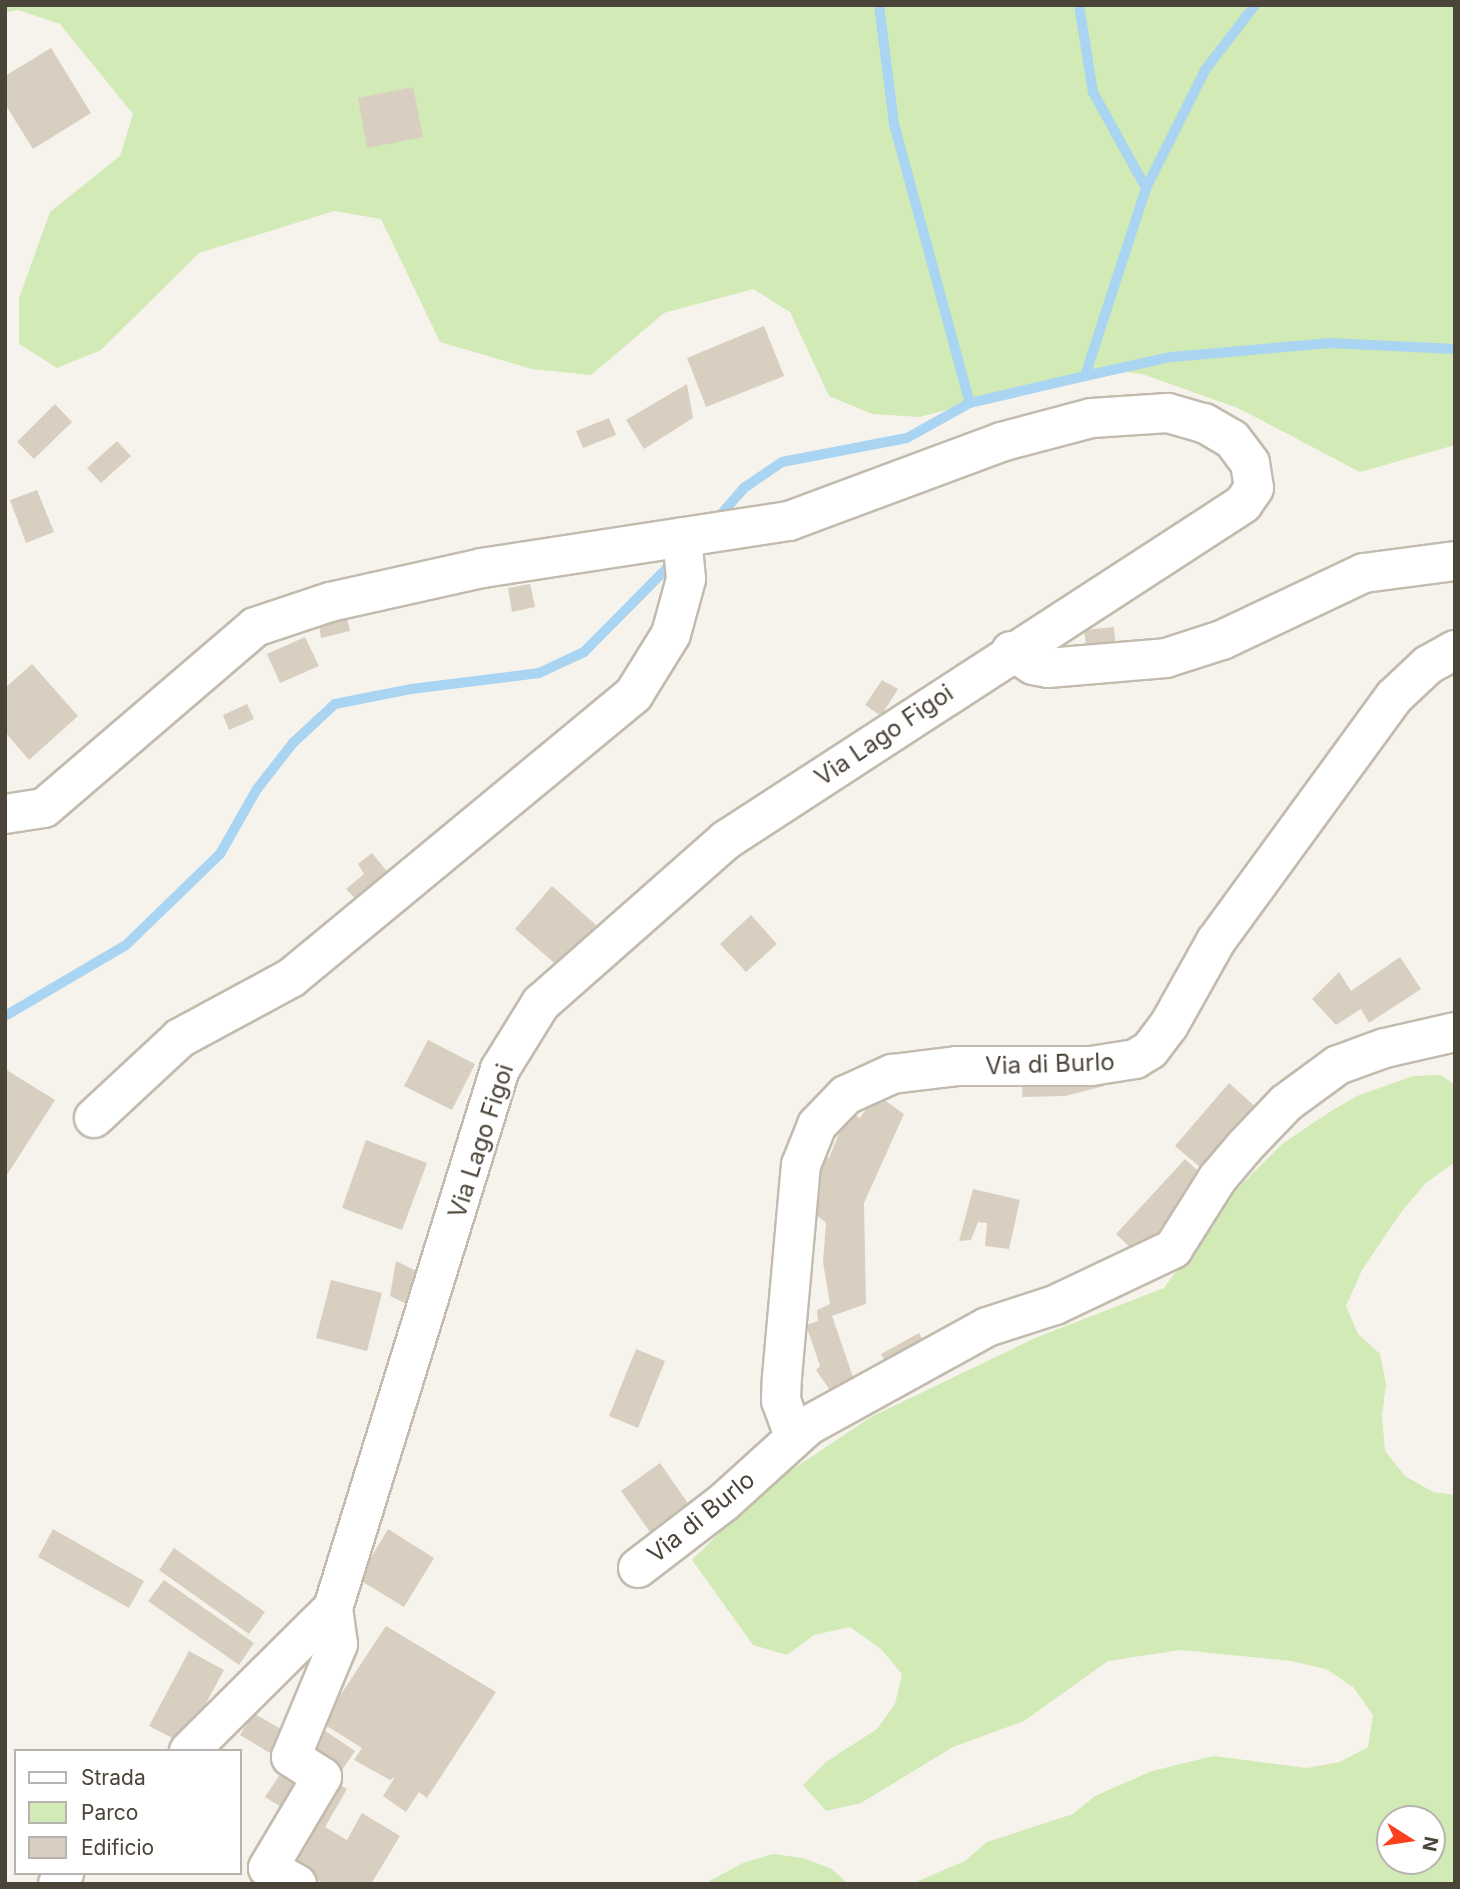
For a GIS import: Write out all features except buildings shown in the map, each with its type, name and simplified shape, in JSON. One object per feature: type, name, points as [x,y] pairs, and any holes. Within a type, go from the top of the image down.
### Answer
[{"type":"street","name":"Via Lago Figoi","points":[[5,814],[44,808],[255,627],[330,602],[482,568],[789,521],[1001,442],[1093,418],[1168,413],[1218,429],[1241,448],[1250,463],[1254,488],[1243,504],[1011,650],[726,840],[541,1003],[500,1069],[334,1608],[338,1644],[291,1757],[322,1777],[268,1868],[297,1884]]},
{"type":"street","points":[[94,1118],[180,1038],[291,978],[635,694],[671,634],[686,579],[682,537]]},
{"type":"street","points":[[1011,650],[1033,665],[1048,668],[1166,659],[1222,640],[1364,573],[1455,561]]},
{"type":"street","name":"Via di Burlo","points":[[794,1436],[782,1401],[782,1377],[801,1165],[817,1125],[846,1095],[892,1074],[957,1066],[1091,1066],[1135,1059],[1150,1050],[1169,1025],[1216,941],[1394,697],[1428,665],[1455,650]]},
{"type":"street","name":"Via di Burlo","points":[[638,1568],[724,1502],[794,1436],[987,1327],[1055,1305],[1173,1249],[1217,1179],[1286,1103],[1338,1065],[1385,1048],[1455,1032]]},
{"type":"street","name":"Via Lago Figoi","points":[[191,1749],[334,1608]]},
{"type":"green space","points":[[5,5],[1455,5],[1455,445],[1360,472],[1238,408],[1142,374],[1097,369],[920,417],[872,414],[829,396],[790,312],[753,289],[664,313],[591,375],[532,369],[440,342],[381,219],[334,211],[199,253],[101,350],[57,368],[19,344],[19,298],[50,212],[120,156],[133,114],[60,24],[18,10],[5,12]]},
{"type":"green space","points":[[1441,1075],[1455,1085],[1455,1162],[1426,1183],[1402,1211],[1362,1270],[1346,1306],[1358,1334],[1380,1354],[1386,1384],[1382,1416],[1385,1451],[1405,1476],[1433,1492],[1455,1495],[1455,1884],[911,1884],[965,1861],[987,1842],[1073,1814],[1095,1796],[1152,1771],[1214,1756],[1307,1768],[1340,1762],[1368,1747],[1373,1715],[1353,1687],[1326,1669],[1291,1661],[1180,1650],[1108,1661],[1024,1721],[953,1747],[861,1803],[826,1811],[803,1785],[826,1762],[877,1729],[895,1704],[902,1674],[881,1649],[850,1627],[814,1635],[787,1655],[753,1645],[692,1560],[766,1487],[871,1417],[1035,1338],[1164,1288],[1237,1189],[1282,1144],[1357,1096],[1413,1076]]},
{"type":"green space","points":[[773,1854],[803,1858],[832,1869],[848,1884],[704,1884],[743,1863]]},
{"type":"waterway","points":[[879,5],[894,124],[970,403]]},
{"type":"waterway","points":[[1079,5],[1093,92],[1146,188]]},
{"type":"waterway","points":[[1085,376],[1146,188],[1205,70],[1255,5]]},
{"type":"waterway","points":[[716,520],[744,488],[782,462],[907,438],[970,403],[1085,376],[1171,357],[1330,343],[1455,349]]},
{"type":"waterway","points":[[5,1016],[126,945],[220,854],[257,789],[293,743],[335,704],[411,689],[539,673],[584,652],[675,560]]}]
